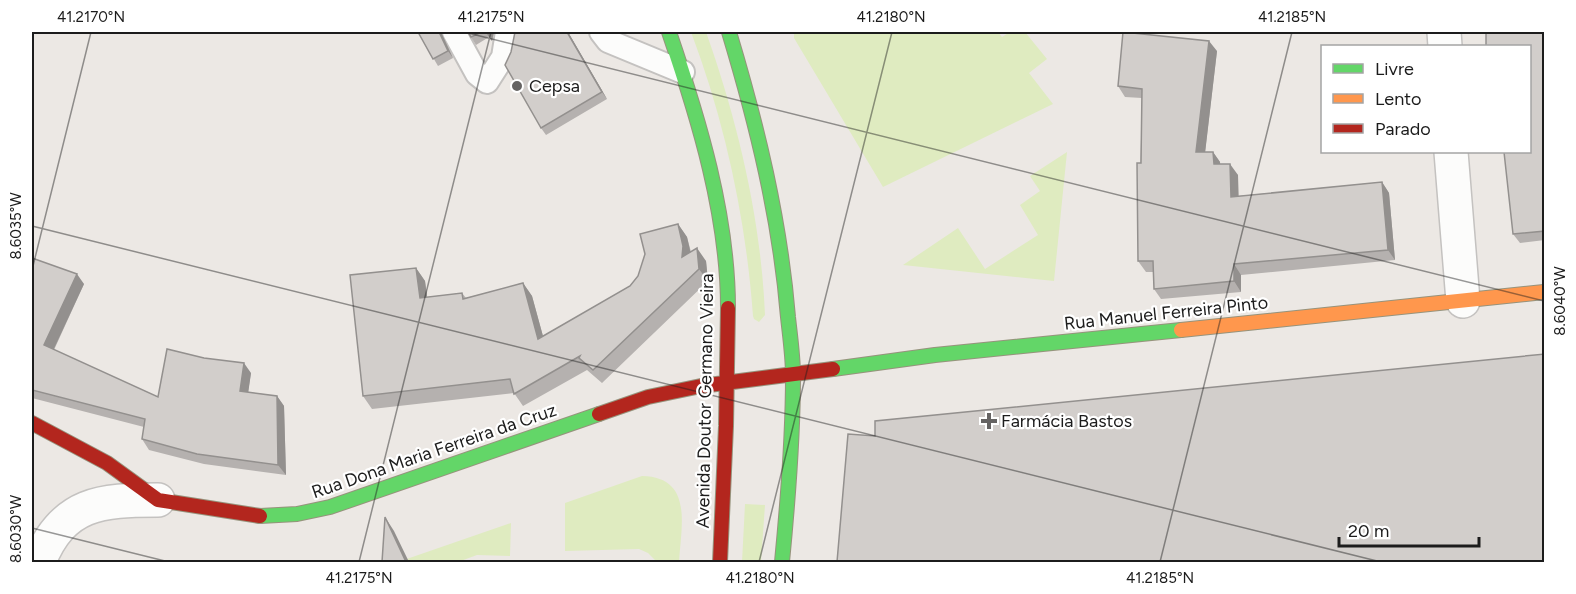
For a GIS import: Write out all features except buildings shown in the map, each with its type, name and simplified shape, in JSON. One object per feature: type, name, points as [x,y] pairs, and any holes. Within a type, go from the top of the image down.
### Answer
[{"type":"street","name":"Avenida Doutor Germano Vieira","points":[[669,32],[683,72],[715,196],[727,273],[727,382],[720,562]]},
{"type":"street","points":[[729,32],[770,188],[782,256],[793,374],[788,496],[782,562]]},
{"type":"street","points":[[1451,153],[1462,301]]},
{"type":"street","name":"Rua Manuel Ferreira Pinto","points":[[793,374],[935,354],[1545,292]]},
{"type":"street","name":"Rua Dona Maria Ferreira da Cruz","points":[[32,423],[107,463],[158,500],[258,516],[297,514],[330,507],[648,397],[701,386],[793,374]]},
{"type":"street","points":[[39,562],[56,531],[80,511],[113,500],[158,500]]},
{"type":"lane","points":[[454,32],[477,74],[487,82],[503,57],[507,32]]},
{"type":"lane","points":[[601,32],[608,41],[683,72]]},
{"type":"green space","points":[[691,32],[706,32],[738,136],[759,243],[765,315],[759,322],[753,316],[745,243],[724,136]]},
{"type":"green space","points":[[794,32],[998,32],[1002,37],[1010,32],[1025,32],[1047,59],[1029,73],[1053,104],[883,187],[794,38]]},
{"type":"green space","points":[[1067,152],[1054,281],[903,265],[958,228],[985,269],[1038,235],[1020,205],[1040,191],[1030,176]]},
{"type":"green space","points":[[642,476],[659,479],[670,485],[677,494],[682,520],[679,562],[657,562],[648,553],[639,549],[565,551],[565,503]]},
{"type":"green space","points":[[745,504],[765,505],[761,562],[742,562]]},
{"type":"green space","points":[[511,523],[510,556],[477,555],[458,562],[398,562]]},
{"type":"traffic: fast","points":[[669,32],[710,168],[723,238],[728,308]]},
{"type":"traffic: fast","points":[[729,32],[758,137],[773,208],[791,346],[792,422],[782,562]]},
{"type":"traffic: fast","points":[[833,369],[935,355],[1181,330]]},
{"type":"traffic: fast","points":[[260,516],[297,514],[330,507],[599,414]]},
{"type":"traffic: slow","points":[[1181,330],[1544,292]]},
{"type":"traffic: jam","points":[[720,562],[728,308]]},
{"type":"traffic: jam","points":[[599,414],[648,397],[701,386],[833,369]]},
{"type":"traffic: jam","points":[[32,423],[107,463],[158,500],[260,516]]},
{"type":"place","name":"Cepsa","points":[[517,86]]},
{"type":"place","name":"Farmácia Bastos","points":[[989,421]]}]
